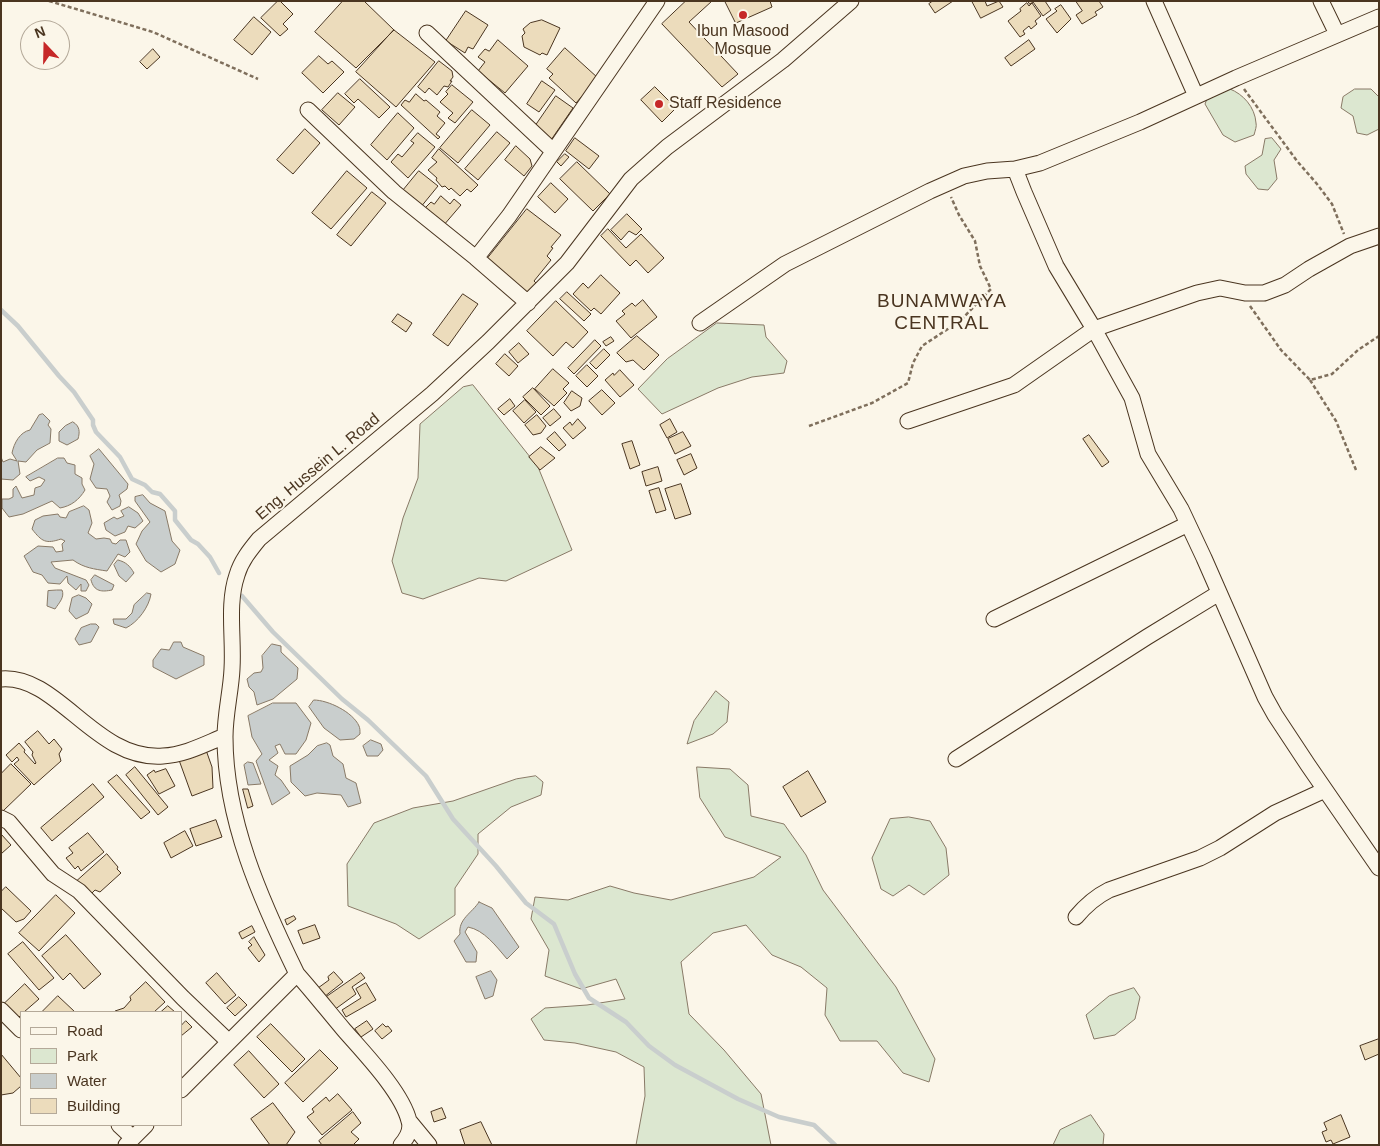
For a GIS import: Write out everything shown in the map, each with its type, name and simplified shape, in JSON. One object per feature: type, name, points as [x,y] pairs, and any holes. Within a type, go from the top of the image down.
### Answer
[{"type":"street","points":[[476,258],[508,216],[657,1]]},
{"type":"street","name":"Eng. Hussein L. Road","points":[[429,1145],[410,1122],[405,1109],[387,1081],[297,974],[260,894],[244,849],[228,778],[225,736],[232,669],[232,594],[237,574],[246,556],[259,540],[432,394],[528,303],[567,263],[631,179],[667,147],[782,60],[851,1]]},
{"type":"street","points":[[1154,1],[1196,96]]},
{"type":"street","points":[[1321,1],[1337,34]]},
{"type":"street","points":[[700,323],[785,264],[946,184],[964,176],[987,171],[1015,169],[1040,163],[1140,122],[1236,78],[1379,17]]},
{"type":"street","points":[[427,33],[553,151]]},
{"type":"street","points":[[308,110],[394,192],[528,303]]},
{"type":"street","points":[[1015,169],[1056,266],[1132,398],[1148,454],[1188,524],[1265,697],[1324,790],[1379,868]]},
{"type":"street","points":[[908,421],[1001,391],[1014,385],[1094,329],[1197,293],[1220,288],[1264,293],[1285,285],[1350,246],[1379,236]]},
{"type":"street","points":[[994,619],[1188,524]]},
{"type":"street","points":[[956,759],[1219,593]]},
{"type":"street","points":[[1,679],[9,678],[23,681],[36,687],[61,704],[106,740],[121,748],[141,754],[163,756],[186,752],[225,736]]},
{"type":"street","points":[[1076,917],[1096,896],[1200,858],[1220,848],[1274,814],[1324,790]]},
{"type":"street","points":[[1,818],[9,822],[53,874],[79,891],[229,1042]]},
{"type":"street","points":[[182,1089],[297,974]]},
{"type":"street","points":[[1,1010],[20,1029]]},
{"type":"street","points":[[401,1145],[407,1138],[410,1122]]},
{"type":"street","points":[[120,1126],[129,1142],[145,1126]]},
{"type":"path","points":[[49,1],[154,32],[258,79]]},
{"type":"path","points":[[1236,78],[1297,161],[1327,198],[1350,246]]},
{"type":"path","points":[[809,426],[872,403],[908,383],[913,362],[922,346],[960,321],[991,289],[980,266],[975,241],[959,215],[946,184]]},
{"type":"path","points":[[1242,292],[1281,350],[1310,380],[1336,421],[1356,470]]},
{"type":"path","points":[[1310,380],[1332,374],[1358,350],[1379,336]]},
{"type":"green space","points":[[1230,89],[1248,102],[1256,124],[1254,135],[1235,142],[1223,135],[1205,104],[1207,99]]},
{"type":"green space","points":[[1355,89],[1371,89],[1379,97],[1379,129],[1367,135],[1357,133],[1353,116],[1341,108],[1343,97]]},
{"type":"green space","points":[[1272,138],[1281,149],[1274,160],[1277,179],[1268,190],[1258,189],[1246,174],[1245,166],[1262,155],[1265,139]]},
{"type":"green space","points":[[717,323],[764,325],[766,337],[787,361],[784,373],[752,377],[718,388],[662,414],[638,389],[667,359]]},
{"type":"green space","points":[[473,385],[538,467],[572,550],[506,581],[479,578],[423,599],[402,593],[392,561],[403,518],[418,478],[420,424],[463,387]]},
{"type":"green space","points":[[716,691],[729,702],[727,722],[713,734],[687,744],[694,721]]},
{"type":"green space","points":[[697,767],[730,769],[748,785],[751,816],[784,824],[806,855],[823,890],[896,987],[935,1059],[929,1082],[903,1073],[877,1041],[840,1041],[825,1015],[827,988],[801,967],[772,955],[746,925],[713,933],[681,962],[689,1014],[724,1050],[761,1094],[771,1145],[636,1145],[645,1096],[644,1067],[616,1052],[575,1043],[544,1040],[531,1019],[545,1008],[587,1005],[625,999],[616,979],[581,989],[545,976],[549,950],[531,919],[535,897],[568,900],[610,886],[671,900],[754,877],[781,857],[725,837],[700,798]]},
{"type":"green space","points":[[536,776],[543,782],[541,795],[511,807],[478,834],[478,854],[455,888],[455,915],[419,939],[396,924],[348,906],[347,864],[374,823],[413,808],[453,801],[516,779]]},
{"type":"green space","points":[[909,817],[930,821],[946,848],[949,875],[924,895],[909,885],[893,896],[881,889],[872,858],[890,819]]},
{"type":"green space","points":[[1134,988],[1140,997],[1135,1019],[1115,1035],[1094,1039],[1086,1015],[1109,996]]},
{"type":"green space","points":[[1091,1115],[1104,1134],[1103,1145],[1053,1145],[1060,1130]]},
{"type":"water","points":[[43,414],[50,421],[48,425],[51,429],[50,443],[37,450],[26,462],[18,461],[20,474],[13,480],[1,479],[1,457],[3,462],[10,459],[17,461],[12,453],[14,445],[23,433],[30,430],[39,415]]},
{"type":"water","points":[[73,422],[79,429],[78,439],[67,445],[59,441],[59,432]]},
{"type":"water","points":[[99,449],[128,484],[127,489],[119,495],[120,506],[112,510],[107,502],[110,496],[107,489],[96,488],[90,479],[94,464],[90,456]]},
{"type":"water","points":[[58,458],[64,458],[67,463],[75,465],[75,474],[82,478],[85,490],[80,497],[64,507],[60,508],[52,501],[23,514],[9,517],[2,508],[2,499],[13,497],[13,489],[16,486],[22,498],[34,495],[35,488],[41,486],[45,480],[39,477],[30,481],[26,477]]},
{"type":"water","points":[[143,495],[150,503],[165,511],[172,541],[180,550],[175,564],[161,572],[146,561],[136,544],[142,531],[150,522],[135,501],[135,497]]},
{"type":"water","points":[[84,506],[89,510],[92,523],[88,533],[96,539],[110,539],[112,543],[116,544],[120,540],[126,540],[130,552],[125,557],[118,554],[107,571],[93,569],[73,560],[51,562],[55,568],[86,580],[89,585],[86,591],[81,591],[81,584],[76,590],[68,583],[67,576],[60,584],[48,583],[42,575],[33,572],[24,556],[38,546],[53,547],[56,552],[63,551],[62,544],[65,541],[61,539],[45,541],[32,529],[35,520],[43,516],[58,514],[60,517],[66,518],[69,512]]},
{"type":"water","points":[[129,507],[138,513],[143,521],[135,528],[128,526],[125,532],[115,536],[106,530],[104,523],[114,517],[117,519],[124,516],[121,511]]},
{"type":"water","points":[[118,560],[128,565],[134,573],[126,582],[119,576],[114,565]]},
{"type":"water","points":[[95,575],[114,585],[112,590],[102,591],[96,589],[91,580]]},
{"type":"water","points":[[62,590],[63,595],[55,609],[47,606],[48,591]]},
{"type":"water","points":[[147,593],[151,594],[148,604],[135,622],[126,628],[114,624],[113,619],[126,619],[132,613],[134,605]]},
{"type":"water","points":[[79,595],[86,598],[92,604],[88,613],[76,619],[69,611],[72,598]]},
{"type":"water","points":[[96,624],[99,627],[91,642],[79,645],[75,639],[81,628]]},
{"type":"water","points":[[174,642],[181,642],[183,647],[204,656],[204,665],[176,679],[153,667],[153,660],[161,649],[169,650]]},
{"type":"water","points":[[272,644],[281,646],[281,652],[298,668],[297,679],[273,699],[257,705],[254,692],[249,687],[247,679],[254,673],[261,672],[263,668],[262,656]]},
{"type":"water","points":[[314,700],[326,702],[346,712],[356,721],[360,734],[354,739],[340,740],[324,728],[309,707]]},
{"type":"water","points":[[273,703],[296,703],[311,723],[306,740],[296,754],[285,754],[280,744],[275,746],[278,753],[269,760],[278,766],[275,775],[290,793],[272,805],[256,761],[262,754],[252,737],[248,716]]},
{"type":"water","points":[[371,740],[381,744],[383,750],[378,756],[367,756],[363,746]]},
{"type":"water","points":[[327,743],[330,745],[333,756],[343,764],[346,778],[356,783],[361,803],[348,807],[341,795],[317,793],[305,796],[291,782],[290,766],[308,755],[317,746]]},
{"type":"water","points":[[248,762],[253,763],[261,784],[248,785],[244,765]]},
{"type":"water","points":[[479,902],[492,908],[519,947],[507,959],[489,939],[474,929],[468,927],[465,932],[477,952],[476,962],[466,962],[454,941],[460,934],[463,920]]},
{"type":"water","points":[[491,971],[497,980],[493,996],[485,999],[476,977]]},
{"type":"building","points":[[278,1],[293,14],[283,24],[288,29],[280,36],[261,18]]},
{"type":"building","points":[[343,1],[364,1],[394,30],[356,68],[315,32]]},
{"type":"building","points":[[686,1],[712,1],[689,22],[738,74],[722,87],[662,24]]},
{"type":"building","name":"Ibun Masood Mosque","points":[[725,1],[770,1],[772,7],[736,23]]},
{"type":"building","points":[[933,1],[953,1],[935,13],[929,4]]},
{"type":"building","points":[[972,1],[985,1],[987,6],[999,1],[1003,7],[981,18]]},
{"type":"building","points":[[1028,1],[1045,1],[1051,10],[1043,16],[1033,2],[1030,4]]},
{"type":"building","points":[[1076,1],[1099,1],[1103,7],[1095,12],[1097,15],[1082,24],[1076,15],[1082,11]]},
{"type":"building","points":[[1027,3],[1029,6],[1032,3],[1041,16],[1035,21],[1037,24],[1031,29],[1029,26],[1023,31],[1025,34],[1020,37],[1008,21],[1021,11],[1020,9]]},
{"type":"building","points":[[1061,5],[1071,19],[1057,33],[1046,19],[1057,11],[1055,9]]},
{"type":"building","points":[[466,11],[488,25],[473,49],[468,47],[465,53],[446,41]]},
{"type":"building","points":[[254,17],[271,32],[252,55],[234,40]]},
{"type":"building","points":[[542,20],[560,28],[547,55],[542,53],[540,55],[524,47],[522,36],[525,33],[523,29],[530,23]]},
{"type":"building","points":[[394,30],[435,62],[396,107],[356,72]]},
{"type":"building","points":[[498,40],[528,66],[505,93],[478,71],[485,62],[478,57],[485,49],[489,51]]},
{"type":"building","points":[[1029,40],[1035,49],[1011,66],[1005,58]]},
{"type":"building","points":[[565,48],[598,78],[576,103],[549,78],[553,74],[547,69]]},
{"type":"building","points":[[153,49],[160,57],[147,69],[140,62]]},
{"type":"building","points":[[319,56],[328,64],[332,61],[344,72],[323,93],[302,73]]},
{"type":"building","points":[[439,61],[452,71],[453,77],[450,81],[452,81],[448,87],[444,86],[437,95],[429,88],[425,93],[418,87]]},
{"type":"building","points":[[360,79],[390,107],[379,118],[358,99],[354,103],[345,94]]},
{"type":"building","points":[[542,81],[555,90],[539,112],[527,104]]},
{"type":"building","points":[[452,85],[473,102],[455,123],[448,118],[453,113],[440,102],[448,94],[446,92]]},
{"type":"building","name":"Staff Residence","points":[[655,87],[676,108],[662,122],[641,100]]},
{"type":"building","points":[[338,93],[355,107],[339,125],[322,110]]},
{"type":"building","points":[[416,94],[440,112],[437,116],[445,123],[436,134],[440,137],[438,139],[401,105],[405,100],[409,102]]},
{"type":"building","points":[[556,96],[573,108],[551,140],[534,128]]},
{"type":"building","points":[[472,110],[490,125],[458,163],[440,148]]},
{"type":"building","points":[[398,113],[414,128],[387,160],[371,145]]},
{"type":"building","points":[[305,129],[320,143],[293,174],[277,160]]},
{"type":"building","points":[[497,132],[510,143],[478,180],[465,169]]},
{"type":"building","points":[[418,133],[435,147],[408,178],[391,162],[398,154],[402,157],[414,143],[411,141]]},
{"type":"building","points":[[575,138],[599,156],[589,169],[566,151]]},
{"type":"building","points":[[516,146],[530,159],[532,166],[524,176],[505,160]]},
{"type":"building","points":[[439,149],[478,185],[471,192],[467,189],[460,196],[451,188],[449,190],[445,186],[442,187],[436,180],[437,178],[428,170],[437,162],[432,158]]},
{"type":"building","points":[[565,154],[569,157],[561,166],[557,162]]},
{"type":"building","points":[[577,162],[610,194],[593,211],[560,179]]},
{"type":"building","points":[[347,171],[367,188],[331,229],[312,213]]},
{"type":"building","points":[[419,171],[438,186],[420,208],[401,193]]},
{"type":"building","points":[[551,183],[568,199],[555,213],[538,197]]},
{"type":"building","points":[[372,192],[386,203],[351,246],[337,235]]},
{"type":"building","points":[[441,196],[450,204],[454,199],[461,205],[443,226],[424,209],[431,202],[434,204]]},
{"type":"building","points":[[527,209],[561,235],[551,247],[553,248],[547,256],[551,260],[534,281],[536,283],[526,296],[484,263]]},
{"type":"building","points":[[627,214],[642,229],[636,235],[629,231],[621,240],[611,230]]},
{"type":"building","points":[[608,229],[626,248],[641,234],[664,258],[648,273],[636,260],[630,266],[601,236]]},
{"type":"building","points":[[601,275],[620,293],[601,314],[594,308],[591,311],[573,294],[583,283],[588,288]]},
{"type":"building","points":[[567,292],[591,314],[584,321],[560,299]]},
{"type":"building","points":[[463,294],[478,304],[448,346],[433,335]]},
{"type":"building","points":[[643,300],[657,317],[631,338],[616,321],[625,314],[622,311],[632,303],[635,306]]},
{"type":"building","points":[[556,301],[588,332],[573,348],[566,342],[553,356],[527,331]]},
{"type":"building","points":[[398,314],[412,323],[406,332],[392,322]]},
{"type":"building","points":[[637,336],[659,355],[644,370],[633,360],[626,362],[617,353]]},
{"type":"building","points":[[611,337],[614,341],[606,346],[603,342]]},
{"type":"building","points":[[595,340],[601,346],[574,374],[568,368]]},
{"type":"building","points":[[519,343],[529,354],[518,363],[509,352]]},
{"type":"building","points":[[604,349],[610,355],[596,369],[590,363]]},
{"type":"building","points":[[505,354],[518,366],[509,376],[496,364]]},
{"type":"building","points":[[587,365],[598,376],[587,387],[576,376]]},
{"type":"building","points":[[553,369],[569,383],[563,389],[567,393],[554,406],[535,389]]},
{"type":"building","points":[[620,370],[634,385],[620,397],[605,380]]},
{"type":"building","points":[[533,388],[550,406],[541,415],[523,397]]},
{"type":"building","points":[[602,390],[615,403],[602,415],[589,401]]},
{"type":"building","points":[[572,391],[582,398],[580,406],[571,411],[564,403]]},
{"type":"building","points":[[510,399],[515,406],[504,415],[498,409]]},
{"type":"building","points":[[525,400],[536,412],[524,423],[513,411]]},
{"type":"building","points":[[554,409],[561,417],[550,426],[543,418]]},
{"type":"building","points":[[537,415],[546,426],[541,433],[533,435],[525,425]]},
{"type":"building","points":[[578,419],[586,428],[573,439],[563,428],[570,422],[572,425]]},
{"type":"building","points":[[670,419],[677,432],[667,438],[660,425]]},
{"type":"building","points":[[555,432],[566,445],[559,451],[547,439]]},
{"type":"building","points":[[683,432],[691,446],[675,454],[668,439]]},
{"type":"building","points":[[1089,435],[1109,462],[1102,467],[1083,439]]},
{"type":"building","points":[[632,441],[640,465],[630,469],[622,444]]},
{"type":"building","points":[[541,447],[555,458],[540,470],[529,457]]},
{"type":"building","points":[[691,454],[697,468],[684,475],[677,460]]},
{"type":"building","points":[[658,467],[662,481],[646,486],[642,472]]},
{"type":"building","points":[[681,484],[691,514],[675,519],[665,489]]},
{"type":"building","points":[[659,488],[666,510],[656,513],[649,491]]},
{"type":"building","points":[[38,731],[49,744],[54,739],[62,749],[59,754],[61,761],[34,785],[14,764],[19,760],[17,757],[12,762],[6,755],[19,743],[35,764],[33,752],[25,742]]},
{"type":"building","points":[[206,750],[212,767],[213,788],[192,796],[179,760]]},
{"type":"building","points":[[11,764],[31,784],[3,811],[1,809],[1,774]]},
{"type":"building","points":[[135,767],[168,807],[158,815],[126,775]]},
{"type":"building","points":[[166,769],[175,786],[159,794],[147,775],[154,770],[155,772]]},
{"type":"building","points":[[808,771],[826,802],[801,817],[783,787]]},
{"type":"building","points":[[117,775],[150,812],[141,819],[108,782]]},
{"type":"building","points":[[93,784],[104,797],[52,841],[41,828]]},
{"type":"building","points":[[243,789],[248,789],[253,806],[248,808]]},
{"type":"building","points":[[216,820],[222,837],[196,846],[190,829]]},
{"type":"building","points":[[185,831],[193,846],[171,858],[164,843]]},
{"type":"building","points":[[88,833],[104,852],[81,871],[78,866],[75,869],[66,858],[73,853],[69,848]]},
{"type":"building","points":[[1,834],[11,845],[1,854]]},
{"type":"building","points":[[107,854],[121,873],[100,892],[95,890],[90,895],[77,881]]},
{"type":"building","points":[[6,887],[31,911],[24,919],[16,922],[1,908],[1,892]]},
{"type":"building","points":[[56,895],[75,913],[39,951],[19,933]]},
{"type":"building","points":[[294,916],[296,919],[287,925],[285,920]]},
{"type":"building","points":[[315,925],[320,938],[303,944],[298,931]]},
{"type":"building","points":[[252,926],[255,932],[242,939],[239,933]]},
{"type":"building","points":[[66,935],[101,974],[84,989],[70,973],[63,980],[42,956]]},
{"type":"building","points":[[254,937],[265,955],[259,962],[248,948],[252,945],[249,942]]},
{"type":"building","points":[[23,942],[54,978],[39,990],[8,954]]},
{"type":"building","points":[[334,972],[343,982],[324,997],[318,988],[329,980],[328,977]]},
{"type":"building","points":[[217,973],[236,995],[225,1004],[206,983]]},
{"type":"building","points":[[361,973],[365,978],[352,987],[356,994],[334,1010],[325,998]]},
{"type":"building","points":[[146,982],[165,1002],[155,1011],[115,1011],[124,1008],[131,1000],[130,997]]},
{"type":"building","points":[[366,983],[376,1000],[346,1017],[342,1010],[361,998],[356,989]]},
{"type":"building","points":[[25,984],[39,999],[25,1011],[20,1011],[18,1018],[4,1004]]},
{"type":"building","points":[[58,996],[74,1011],[43,1011]]},
{"type":"building","points":[[239,997],[247,1005],[235,1016],[227,1008]]},
{"type":"building","points":[[168,1006],[174,1011],[162,1011]]},
{"type":"building","points":[[186,1021],[192,1027],[182,1035],[182,1025]]},
{"type":"building","points":[[367,1021],[373,1029],[361,1037],[355,1029]]},
{"type":"building","points":[[271,1024],[305,1059],[292,1072],[257,1037]]},
{"type":"building","points":[[383,1024],[392,1031],[382,1039],[375,1031]]},
{"type":"building","points":[[1379,1039],[1379,1054],[1365,1060],[1360,1046]]},
{"type":"building","points":[[320,1050],[338,1068],[303,1102],[285,1083]]},
{"type":"building","points":[[249,1051],[279,1084],[264,1098],[234,1065]]},
{"type":"building","points":[[1,1054],[20,1077],[20,1087],[13,1093],[1,1095]]},
{"type":"building","points":[[338,1094],[352,1110],[322,1135],[307,1117],[314,1112],[312,1109],[326,1097],[329,1101]]},
{"type":"building","points":[[273,1103],[295,1132],[286,1145],[270,1145],[251,1119]]},
{"type":"building","points":[[442,1108],[446,1118],[434,1122],[431,1112]]},
{"type":"building","points":[[353,1112],[361,1123],[351,1132],[359,1139],[353,1145],[322,1145],[319,1141]]},
{"type":"building","points":[[1341,1115],[1350,1137],[1333,1144],[1331,1140],[1326,1142],[1322,1132],[1327,1130],[1324,1123]]},
{"type":"building","points":[[481,1122],[492,1145],[465,1145],[460,1130]]},
{"type":"waterway","points":[[1,310],[18,326],[74,392],[93,420],[96,432],[120,457],[132,479],[145,485],[152,492],[160,494],[175,511],[175,520],[191,540],[198,544],[210,557],[219,573]]},
{"type":"waterway","points":[[242,596],[273,632],[426,776],[453,819],[496,866],[526,903],[554,924],[575,974],[589,998],[626,1022],[649,1046],[675,1065],[738,1099],[779,1117],[814,1125],[835,1145]]},
{"type":"place","name":"Ibun Masood Mosque","points":[[743,15]]},
{"type":"place","name":"Staff Residence","points":[[659,104]]},
{"type":"district","name":"BUNAMWAYA CENTRAL","points":[[942,313]]}]
